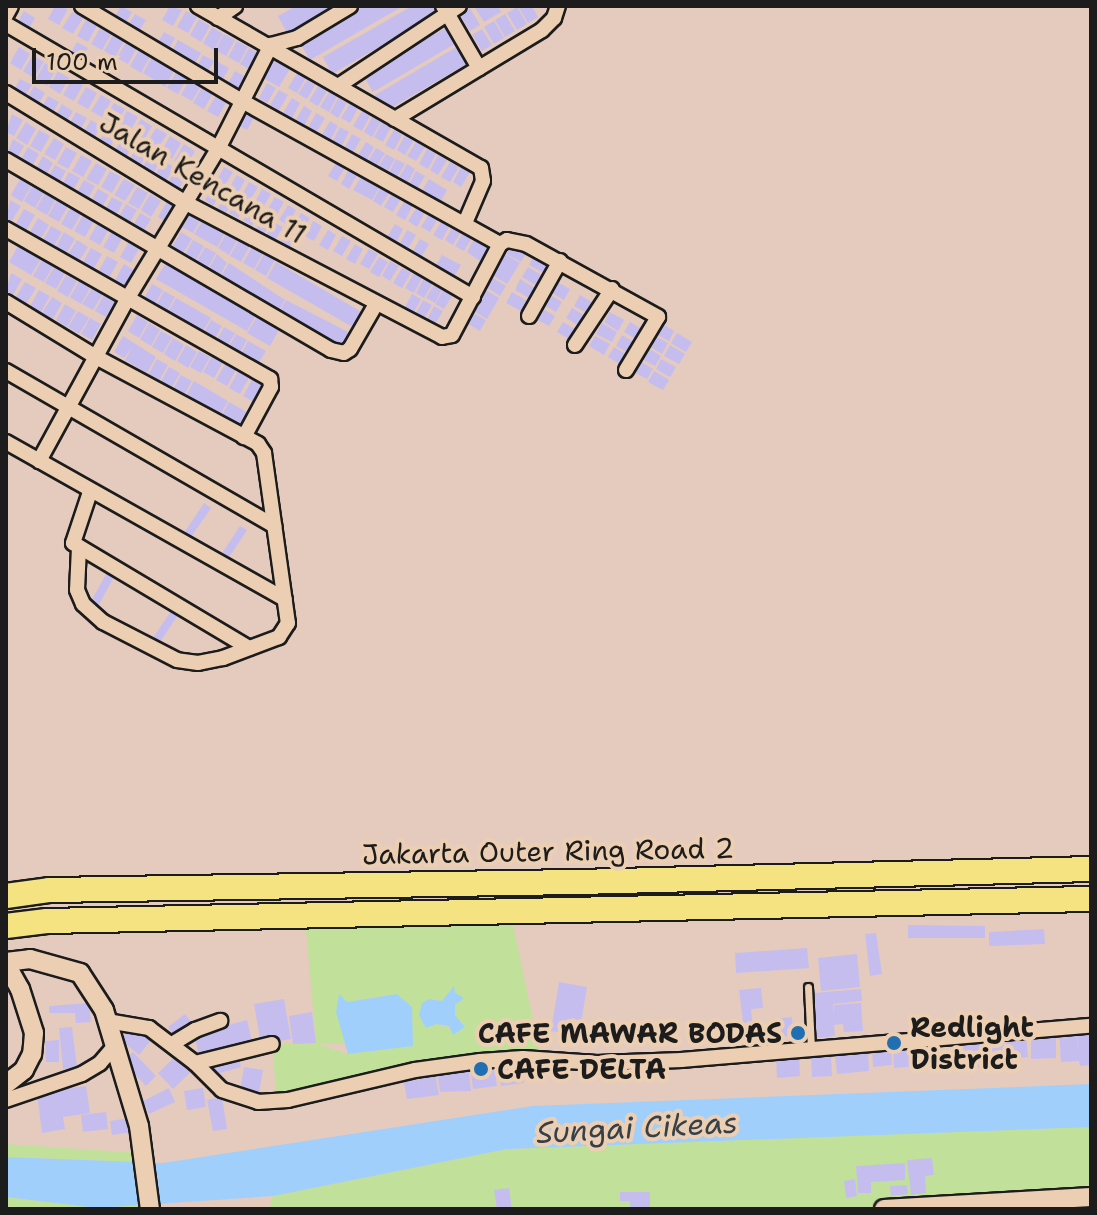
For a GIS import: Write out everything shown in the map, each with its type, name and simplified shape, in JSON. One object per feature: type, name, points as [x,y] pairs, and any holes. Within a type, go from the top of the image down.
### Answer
[{"type":"highway","name":"Jakarta Outer Ring Road 2","points":[[6,896],[49,890],[1091,869]]},
{"type":"highway","points":[[6,926],[47,921],[1091,899]]},
{"type":"street","points":[[6,15],[11,6]]},
{"type":"street","points":[[82,6],[242,101],[500,244]]},
{"type":"street","points":[[198,6],[271,45],[481,168],[483,181],[465,223]]},
{"type":"street","points":[[218,18],[235,6]]},
{"type":"street","points":[[39,461],[129,296],[218,149],[271,45],[297,38],[350,6]]},
{"type":"street","points":[[395,119],[542,30],[554,18],[558,6]]},
{"type":"street","points":[[338,86],[449,8],[479,68]]},
{"type":"street","points":[[6,24],[473,297],[500,244],[507,240],[520,242],[612,289],[658,317],[626,370]]},
{"type":"street","name":"Jalan Kencana 11","points":[[6,93],[186,203],[433,334],[452,335],[473,297]]},
{"type":"street","points":[[6,160],[336,352],[350,349],[376,304]]},
{"type":"street","points":[[6,229],[129,296],[270,379],[271,387],[244,437]]},
{"type":"street","points":[[529,316],[560,261]]},
{"type":"street","points":[[575,345],[612,289]]},
{"type":"street","points":[[6,302],[96,357],[244,437],[264,453],[289,616],[285,631],[223,658],[188,663],[103,622],[80,599],[79,547]]},
{"type":"street","points":[[6,371],[275,526]]},
{"type":"street","points":[[6,442],[285,599]]},
{"type":"street","points":[[90,492],[72,538],[79,547],[249,648]]},
{"type":"street","points":[[6,1084],[24,1070],[32,1054],[34,1033],[20,989],[6,963],[30,959],[80,973],[104,1010],[139,1126],[150,1209]]},
{"type":"street","points":[[107,1021],[140,1024],[172,1044],[222,1090],[258,1102],[332,1091],[415,1070],[480,1061],[523,1058],[611,1063],[811,1051],[1091,1026]]},
{"type":"street","points":[[172,1044],[195,1030],[220,1021]]},
{"type":"street","points":[[195,1063],[272,1044]]},
{"type":"street","points":[[6,1100],[82,1074],[100,1063],[114,1047]]},
{"type":"street","points":[[884,1209],[1091,1197]]},
{"type":"lane","points":[[808,987],[811,1051]]},
{"type":"green space","points":[[511,914],[540,1054],[277,1101],[272,1044],[316,1043],[305,917]],"holes":[[[454,988],[455,993],[453,1034],[449,1027],[436,1024],[429,999],[442,1001]],[[339,994],[347,1002],[397,994],[348,1054],[319,1044],[345,1044]]]},
{"type":"green space","points":[[1091,1126],[1091,1198],[923,1209],[269,1209],[273,1196],[507,1149]]},
{"type":"green space","points":[[6,1144],[139,1153],[137,1162],[6,1157]]},
{"type":"green space","points":[[6,1197],[98,1208],[140,1205],[140,1209],[6,1209]]},
{"type":"water","points":[[454,986],[455,993],[464,998],[455,1005],[455,1015],[465,1027],[453,1035],[449,1026],[436,1024],[426,1028],[419,1015],[422,1003],[429,999],[442,1001]]},
{"type":"water","points":[[339,994],[347,1002],[397,994],[412,1007],[413,1046],[348,1054],[336,1012]]},
{"type":"water","name":"Sungai Cikeas","points":[[1091,1084],[1091,1127],[507,1149],[273,1196],[98,1208],[6,1197],[6,1157],[163,1163],[533,1106]]},
{"type":"building","points":[[55,6],[68,9],[59,25],[48,19]]},
{"type":"building","points":[[121,6],[132,12],[123,28],[112,22]]},
{"type":"building","points":[[170,6],[182,10],[173,26],[162,20]]},
{"type":"building","points":[[296,6],[334,6],[287,33],[278,16]]},
{"type":"building","points":[[365,6],[403,6],[310,60],[300,43]]},
{"type":"building","points":[[412,6],[436,6],[440,12],[332,74],[323,57]]},
{"type":"building","points":[[474,6],[498,6],[501,12],[484,22]]},
{"type":"building","points":[[518,6],[532,6],[538,17],[528,23]]},
{"type":"building","points":[[517,7],[527,24],[517,30],[507,13]]},
{"type":"building","points":[[470,8],[480,25],[470,31],[460,15]]},
{"type":"building","points":[[24,11],[35,18],[26,34],[15,27]]},
{"type":"building","points":[[186,11],[197,17],[188,33],[177,27]]},
{"type":"building","points":[[72,12],[83,18],[73,34],[62,28]]},
{"type":"building","points":[[135,14],[146,20],[136,36],[125,30]]},
{"type":"building","points":[[505,14],[515,31],[505,37],[495,20]]},
{"type":"building","points":[[199,19],[210,26],[201,42],[190,35]]},
{"type":"building","points":[[86,20],[97,26],[88,42],[77,36]]},
{"type":"building","points":[[494,21],[504,38],[494,44],[484,27]]},
{"type":"building","points":[[449,26],[458,42],[373,92],[363,75]]},
{"type":"building","points":[[212,27],[223,34],[214,50],[203,43]]},
{"type":"building","points":[[100,28],[111,35],[102,50],[91,44]]},
{"type":"building","points":[[482,29],[492,45],[482,51],[472,35]]},
{"type":"building","points":[[164,32],[175,38],[166,54],[155,48]]},
{"type":"building","points":[[224,34],[235,40],[226,56],[215,50]]},
{"type":"building","points":[[113,35],[124,41],[115,57],[104,51]]},
{"type":"building","points":[[178,40],[201,53],[192,69],[169,56]]},
{"type":"building","points":[[237,41],[248,47],[239,63],[228,57]]},
{"type":"building","points":[[77,42],[88,48],[79,64],[68,58]]},
{"type":"building","points":[[126,42],[137,48],[128,64],[117,58]]},
{"type":"building","points":[[460,45],[470,62],[384,112],[375,95]]},
{"type":"building","points":[[19,47],[30,54],[21,70],[10,63]]},
{"type":"building","points":[[249,48],[260,54],[251,70],[240,64]]},
{"type":"building","points":[[139,50],[150,57],[141,73],[130,66]]},
{"type":"building","points":[[33,55],[44,62],[34,78],[23,71]]},
{"type":"building","points":[[203,55],[214,61],[205,77],[194,71]]},
{"type":"building","points":[[152,57],[174,71],[165,87],[143,73]]},
{"type":"building","points":[[275,58],[291,67],[279,87],[263,78]]},
{"type":"building","points":[[218,62],[229,68],[220,84],[209,78]]},
{"type":"building","points":[[45,63],[56,69],[47,86],[36,79]]},
{"type":"building","points":[[58,71],[69,78],[60,94],[49,87]]},
{"type":"building","points":[[235,71],[246,77],[237,93],[226,87]]},
{"type":"building","points":[[176,72],[187,78],[178,94],[167,88]]},
{"type":"building","points":[[297,73],[306,78],[297,93],[288,88]]},
{"type":"building","points":[[20,79],[32,85],[22,101],[11,95]]},
{"type":"building","points":[[72,79],[83,85],[74,101],[63,95]]},
{"type":"building","points":[[190,79],[201,86],[192,101],[181,95]]},
{"type":"building","points":[[307,80],[315,85],[307,99],[298,94]]},
{"type":"building","points":[[267,83],[276,88],[267,103],[259,98]]},
{"type":"building","points":[[34,86],[45,93],[36,109],[25,102]]},
{"type":"building","points":[[318,86],[327,91],[318,106],[309,101]]},
{"type":"building","points":[[86,87],[97,93],[88,109],[77,103]]},
{"type":"building","points":[[202,87],[213,93],[204,109],[193,103]]},
{"type":"building","points":[[279,90],[288,95],[279,110],[270,105]]},
{"type":"building","points":[[329,92],[337,97],[329,112],[320,107]]},
{"type":"building","points":[[101,95],[111,101],[102,117],[91,111]]},
{"type":"building","points":[[216,95],[227,101],[218,117],[207,111]]},
{"type":"building","points":[[48,96],[59,102],[50,118],[39,112]]},
{"type":"building","points":[[292,98],[300,103],[292,118],[283,113]]},
{"type":"building","points":[[338,98],[347,103],[338,118],[330,113]]},
{"type":"building","points":[[114,103],[125,109],[116,125],[105,119]]},
{"type":"building","points":[[350,103],[358,108],[350,123],[341,118]]},
{"type":"building","points":[[62,104],[73,111],[64,126],[53,120]]},
{"type":"building","points":[[304,106],[312,111],[304,126],[295,121]]},
{"type":"building","points":[[245,108],[256,114],[247,130],[236,124]]},
{"type":"building","points":[[127,111],[138,117],[129,133],[118,127]]},
{"type":"building","points":[[362,111],[370,116],[362,131],[353,126]]},
{"type":"building","points":[[76,112],[87,118],[78,134],[67,128]]},
{"type":"building","points":[[316,113],[325,118],[316,133],[308,128]]},
{"type":"building","points":[[12,114],[23,120],[14,136],[6,132]]},
{"type":"building","points":[[372,117],[381,122],[372,137],[364,132]]},
{"type":"building","points":[[141,119],[152,126],[143,142],[132,135]]},
{"type":"building","points":[[91,120],[101,126],[92,142],[81,136]]},
{"type":"building","points":[[330,121],[338,126],[330,141],[321,136]]},
{"type":"building","points":[[26,122],[36,129],[27,145],[16,138]]},
{"type":"building","points":[[382,122],[391,127],[383,142],[374,137]]},
{"type":"building","points":[[340,127],[349,132],[341,147],[332,142]]},
{"type":"building","points":[[156,128],[167,134],[157,150],[146,144]]},
{"type":"building","points":[[106,129],[117,135],[108,151],[97,145]]},
{"type":"building","points":[[39,130],[50,136],[41,152],[30,146]]},
{"type":"building","points":[[394,130],[402,135],[394,150],[385,145]]},
{"type":"building","points":[[352,134],[361,139],[352,154],[344,149]]},
{"type":"building","points":[[405,135],[414,140],[405,155],[397,150]]},
{"type":"building","points":[[170,136],[181,143],[172,159],[161,152]]},
{"type":"building","points":[[54,138],[64,144],[55,160],[44,154]]},
{"type":"building","points":[[122,138],[133,145],[124,161],[113,154]]},
{"type":"building","points":[[13,139],[24,146],[15,162],[6,156]]},
{"type":"building","points":[[366,142],[374,147],[366,162],[357,157]]},
{"type":"building","points":[[416,142],[425,147],[416,161],[407,156]]},
{"type":"building","points":[[184,144],[195,151],[186,167],[174,161]]},
{"type":"building","points":[[137,146],[148,152],[139,168],[128,162]]},
{"type":"building","points":[[28,147],[39,154],[30,170],[19,163]]},
{"type":"building","points":[[66,147],[77,153],[68,169],[57,163]]},
{"type":"building","points":[[376,148],[385,153],[376,168],[367,163]]},
{"type":"building","points":[[427,149],[436,154],[428,169],[419,164]]},
{"type":"building","points":[[150,154],[161,160],[152,176],[141,170]]},
{"type":"building","points":[[386,154],[395,159],[386,174],[377,169]]},
{"type":"building","points":[[81,155],[92,161],[83,177],[72,171]]},
{"type":"building","points":[[438,155],[447,160],[438,175],[430,170]]},
{"type":"building","points":[[43,156],[53,163],[44,179],[34,172]]},
{"type":"building","points":[[396,159],[405,164],[396,179],[388,174]]},
{"type":"building","points":[[163,161],[174,167],[165,183],[154,177]]},
{"type":"building","points":[[337,161],[346,166],[337,181],[328,176]]},
{"type":"building","points":[[450,162],[459,167],[450,182],[441,177]]},
{"type":"building","points":[[96,163],[107,169],[98,185],[86,179]]},
{"type":"building","points":[[407,164],[415,169],[407,184],[398,179]]},
{"type":"building","points":[[55,165],[66,171],[57,187],[46,181]]},
{"type":"building","points":[[224,167],[233,172],[224,187],[216,182]]},
{"type":"building","points":[[461,167],[470,172],[461,187],[453,182]]},
{"type":"building","points":[[176,169],[187,175],[178,191],[167,185]]},
{"type":"building","points":[[349,169],[358,174],[349,189],[341,184]]},
{"type":"building","points":[[110,171],[121,177],[112,193],[101,187]]},
{"type":"building","points":[[416,171],[425,176],[416,191],[408,186]]},
{"type":"building","points":[[69,172],[80,178],[71,194],[60,188]]},
{"type":"building","points":[[237,175],[245,180],[237,195],[228,190]]},
{"type":"building","points":[[362,175],[380,186],[372,200],[353,190]]},
{"type":"building","points":[[20,179],[31,186],[22,202],[11,195]]},
{"type":"building","points":[[124,179],[135,185],[125,201],[114,195]]},
{"type":"building","points":[[429,179],[447,190],[439,205],[420,194]]},
{"type":"building","points":[[84,180],[95,186],[86,202],[75,196]]},
{"type":"building","points":[[249,182],[258,187],[249,202],[241,197]]},
{"type":"building","points":[[33,185],[44,192],[35,208],[24,201]]},
{"type":"building","points":[[213,186],[222,191],[213,206],[205,200]]},
{"type":"building","points":[[381,186],[390,192],[381,206],[373,201]]},
{"type":"building","points":[[137,187],[148,193],[139,209],[128,203]]},
{"type":"building","points":[[98,189],[109,195],[100,211],[89,205]]},
{"type":"building","points":[[262,189],[271,194],[262,209],[254,204]]},
{"type":"building","points":[[393,192],[402,197],[393,212],[384,207]]},
{"type":"building","points":[[45,193],[56,199],[47,215],[36,209]]},
{"type":"building","points":[[226,193],[235,198],[226,213],[218,208]]},
{"type":"building","points":[[150,194],[161,201],[151,217],[141,210]]},
{"type":"building","points":[[112,197],[123,203],[114,219],[103,213]]},
{"type":"building","points":[[275,197],[284,202],[275,217],[266,212]]},
{"type":"building","points":[[238,198],[247,203],[238,218],[229,213]]},
{"type":"building","points":[[10,200],[21,206],[11,222],[6,219]]},
{"type":"building","points":[[57,200],[68,206],[59,222],[48,216]]},
{"type":"building","points":[[405,200],[413,205],[405,220],[396,215]]},
{"type":"building","points":[[167,201],[178,207],[168,223],[158,217]]},
{"type":"building","points":[[126,204],[137,210],[128,226],[117,220]]},
{"type":"building","points":[[251,205],[260,210],[252,226],[243,220]]},
{"type":"building","points":[[288,205],[296,210],[288,225],[279,220]]},
{"type":"building","points":[[417,207],[425,212],[417,227],[408,221]]},
{"type":"building","points":[[70,208],[81,214],[72,230],[61,224]]},
{"type":"building","points":[[24,209],[35,215],[26,231],[15,225]]},
{"type":"building","points":[[191,211],[202,217],[193,233],[182,227]]},
{"type":"building","points":[[430,212],[439,217],[430,232],[421,227]]},
{"type":"building","points":[[140,213],[151,219],[141,235],[131,229]]},
{"type":"building","points":[[301,213],[310,218],[301,233],[292,228]]},
{"type":"building","points":[[264,214],[273,219],[264,234],[256,229]]},
{"type":"building","points":[[83,215],[94,221],[85,237],[74,231]]},
{"type":"building","points":[[38,218],[49,225],[40,240],[29,234]]},
{"type":"building","points":[[204,218],[226,231],[217,247],[194,234]]},
{"type":"building","points":[[442,220],[450,225],[442,240],[433,235]]},
{"type":"building","points":[[313,221],[322,226],[314,241],[305,236]]},
{"type":"building","points":[[98,222],[109,229],[100,245],[89,239]]},
{"type":"building","points":[[274,222],[283,227],[274,242],[265,237]]},
{"type":"building","points":[[395,224],[403,229],[395,245],[386,239]]},
{"type":"building","points":[[51,226],[62,232],[53,248],[42,242]]},
{"type":"building","points":[[453,226],[462,230],[453,245],[445,240]]},
{"type":"building","points":[[288,230],[297,234],[288,250],[279,244]]},
{"type":"building","points":[[328,230],[336,235],[328,250],[319,245]]},
{"type":"building","points":[[407,230],[416,235],[407,250],[399,245]]},
{"type":"building","points":[[112,231],[123,237],[114,253],[103,247]]},
{"type":"building","points":[[464,231],[473,236],[464,251],[455,246]]},
{"type":"building","points":[[64,232],[75,239],[66,254],[55,248]]},
{"type":"building","points":[[181,232],[192,239],[182,255],[171,248]]},
{"type":"building","points":[[227,232],[238,239],[229,255],[218,248]]},
{"type":"building","points":[[342,236],[351,241],[342,256],[333,251]]},
{"type":"building","points":[[475,237],[493,249],[484,264],[467,252]]},
{"type":"building","points":[[420,239],[429,244],[420,259],[411,254]]},
{"type":"building","points":[[77,240],[88,247],[78,263],[67,256]]},
{"type":"building","points":[[193,240],[204,246],[195,262],[184,256]]},
{"type":"building","points":[[239,240],[250,246],[241,262],[230,256]]},
{"type":"building","points":[[129,241],[140,247],[131,263],[120,257]]},
{"type":"building","points":[[512,243],[527,252],[521,262],[506,254]]},
{"type":"building","points":[[355,244],[363,249],[355,264],[346,259]]},
{"type":"building","points":[[18,246],[41,259],[31,275],[9,262]]},
{"type":"building","points":[[205,247],[216,253],[207,269],[196,263]]},
{"type":"building","points":[[252,247],[263,253],[254,269],[243,263]]},
{"type":"building","points":[[91,248],[102,254],[93,270],[82,264]]},
{"type":"building","points":[[369,249],[378,254],[369,269],[360,264]]},
{"type":"building","points":[[217,254],[227,263],[219,277],[208,270]]},
{"type":"building","points":[[264,254],[275,260],[266,276],[255,270]]},
{"type":"building","points":[[505,254],[520,263],[507,284],[492,275]]},
{"type":"building","points":[[535,254],[550,263],[544,273],[529,265]]},
{"type":"building","points":[[442,255],[461,265],[452,280],[434,269]]},
{"type":"building","points":[[107,256],[118,262],[109,278],[98,272]]},
{"type":"building","points":[[379,257],[388,262],[379,277],[370,272]]},
{"type":"building","points":[[42,260],[53,266],[44,282],[33,276]]},
{"type":"building","points":[[390,261],[399,266],[390,281],[382,276]]},
{"type":"building","points":[[276,262],[365,314],[356,329],[267,278]]},
{"type":"building","points":[[166,263],[256,315],[247,331],[156,279]]},
{"type":"building","points":[[229,263],[285,300],[276,316],[220,278]]},
{"type":"building","points":[[124,264],[135,271],[126,287],[115,280]]},
{"type":"building","points":[[54,267],[65,273],[56,289],[45,283]]},
{"type":"building","points":[[528,267],[543,276],[537,286],[522,277]]},
{"type":"building","points":[[402,268],[411,273],[402,288],[393,283]]},
{"type":"building","points":[[11,273],[22,279],[13,295],[6,291]]},
{"type":"building","points":[[414,273],[422,278],[414,293],[405,288]]},
{"type":"building","points":[[66,275],[77,281],[68,297],[57,291]]},
{"type":"building","points":[[491,277],[506,286],[500,296],[486,287]]},
{"type":"building","points":[[424,278],[433,283],[424,298],[416,293]]},
{"type":"building","points":[[520,279],[535,288],[529,298],[515,290]]},
{"type":"building","points":[[79,281],[90,288],[81,304],[70,297]]},
{"type":"building","points":[[555,281],[570,289],[564,300],[549,291]]},
{"type":"building","points":[[25,282],[36,288],[26,304],[15,298]]},
{"type":"building","points":[[435,283],[443,288],[435,303],[426,298]]},
{"type":"building","points":[[152,284],[163,290],[154,306],[143,300]]},
{"type":"building","points":[[92,288],[103,294],[93,310],[82,304]]},
{"type":"building","points":[[444,289],[453,294],[444,309],[435,304]]},
{"type":"building","points":[[484,289],[499,298],[487,319],[472,310]]},
{"type":"building","points":[[39,290],[50,296],[41,312],[30,306]]},
{"type":"building","points":[[164,291],[175,297],[166,313],[155,307]]},
{"type":"building","points":[[512,292],[527,301],[521,311],[506,303]]},
{"type":"building","points":[[547,293],[562,302],[556,312],[541,303]]},
{"type":"building","points":[[412,294],[421,299],[413,314],[404,309]]},
{"type":"building","points":[[104,295],[115,301],[106,317],[95,311]]},
{"type":"building","points":[[580,295],[595,304],[589,314],[574,306]]},
{"type":"building","points":[[52,297],[62,303],[53,319],[42,313]]},
{"type":"building","points":[[176,298],[211,318],[201,334],[167,314]]},
{"type":"building","points":[[286,300],[354,335],[345,350],[277,316]]},
{"type":"building","points":[[423,300],[432,305],[423,321],[415,315]]},
{"type":"building","points":[[65,304],[76,311],[67,327],[56,320]]},
{"type":"building","points":[[434,306],[443,311],[434,326],[426,321]]},
{"type":"building","points":[[540,307],[555,316],[549,326],[534,318]]},
{"type":"building","points":[[572,308],[587,317],[581,327],[566,318]]},
{"type":"building","points":[[78,311],[89,318],[79,334],[68,327]]},
{"type":"building","points":[[471,312],[486,320],[480,331],[465,322]]},
{"type":"building","points":[[610,312],[624,320],[618,331],[604,322]]},
{"type":"building","points":[[137,315],[148,322],[139,338],[128,331]]},
{"type":"building","points":[[257,317],[279,330],[270,346],[247,333]]},
{"type":"building","points":[[90,318],[101,324],[92,340],[81,334]]},
{"type":"building","points":[[211,320],[222,326],[213,342],[202,336]]},
{"type":"building","points":[[563,322],[578,331],[572,341],[557,332]]},
{"type":"building","points":[[630,322],[645,331],[639,341],[624,332]]},
{"type":"building","points":[[660,322],[674,331],[669,341],[654,333]]},
{"type":"building","points":[[149,323],[160,330],[151,346],[140,339]]},
{"type":"building","points":[[602,323],[617,332],[612,342],[596,334]]},
{"type":"building","points":[[224,327],[235,333],[226,349],[215,343]]},
{"type":"building","points":[[161,331],[172,337],[163,353],[152,347]]},
{"type":"building","points":[[677,333],[692,342],[686,352],[671,343]]},
{"type":"building","points":[[236,334],[247,340],[238,356],[227,350]]},
{"type":"building","points":[[622,335],[637,344],[631,354],[616,346]]},
{"type":"building","points":[[653,335],[668,343],[662,354],[647,345]]},
{"type":"building","points":[[123,336],[156,357],[147,373],[125,360],[132,347],[124,358],[114,352]]},
{"type":"building","points":[[595,336],[610,344],[604,355],[589,346]]},
{"type":"building","points":[[173,338],[184,345],[175,361],[164,354]]},
{"type":"building","points":[[248,341],[266,351],[256,367],[239,357]]},
{"type":"building","points":[[186,345],[197,352],[188,368],[177,361]]},
{"type":"building","points":[[670,345],[685,354],[679,364],[664,356]]},
{"type":"building","points":[[614,347],[629,356],[623,366],[608,357]]},
{"type":"building","points":[[646,347],[661,356],[655,366],[640,358]]},
{"type":"building","points":[[199,351],[210,357],[201,373],[190,367]]},
{"type":"building","points":[[212,356],[223,362],[214,378],[203,372]]},
{"type":"building","points":[[157,359],[168,365],[159,381],[148,375]]},
{"type":"building","points":[[661,359],[676,367],[670,377],[656,369]]},
{"type":"building","points":[[638,360],[653,369],[647,379],[632,371]]},
{"type":"building","points":[[225,364],[236,370],[227,386],[216,380]]},
{"type":"building","points":[[169,367],[180,373],[171,389],[160,383]]},
{"type":"building","points":[[654,371],[669,380],[663,390],[648,382]]},
{"type":"building","points":[[238,372],[249,378],[240,394],[229,388]]},
{"type":"building","points":[[181,375],[192,381],[183,397],[172,391]]},
{"type":"building","points":[[252,380],[263,386],[254,402],[243,396]]},
{"type":"building","points":[[194,381],[228,401],[219,417],[185,397]]},
{"type":"building","points":[[229,402],[252,415],[243,431],[220,418]]},
{"type":"building","points":[[204,503],[211,508],[189,540],[182,536]]},
{"type":"building","points":[[240,526],[247,530],[226,562],[219,558]]},
{"type":"building","points":[[109,569],[116,573],[97,608],[90,603]]},
{"type":"building","points":[[173,608],[180,612],[158,645],[151,641]]},
{"type":"building","points":[[908,925],[985,926],[985,938],[908,938]]},
{"type":"building","points":[[1044,929],[1045,944],[989,946],[989,932]]},
{"type":"building","points":[[876,933],[882,974],[870,976],[865,934]]},
{"type":"building","points":[[807,948],[809,968],[736,973],[735,953]]},
{"type":"building","points":[[857,954],[860,987],[821,991],[818,958]]},
{"type":"building","points":[[559,982],[587,987],[579,1035],[551,1031]]},
{"type":"building","points":[[761,988],[763,1008],[751,1009],[754,1038],[745,1039],[739,990]]},
{"type":"building","points":[[861,989],[862,1001],[833,1004],[834,1016],[834,1005],[861,1003],[863,1031],[844,1032],[843,1024],[834,1025],[835,1036],[817,1038],[814,993]]},
{"type":"building","points":[[284,999],[291,1039],[261,1044],[254,1004]]},
{"type":"building","points":[[89,1003],[91,1022],[76,1023],[75,1013],[49,1013],[49,1006]]},
{"type":"building","points":[[312,1012],[316,1043],[293,1044],[289,1016]]},
{"type":"building","points":[[185,1014],[194,1025],[177,1039],[168,1027]]},
{"type":"building","points":[[792,1017],[793,1036],[776,1037],[775,1019]]},
{"type":"building","points":[[247,1020],[253,1046],[200,1059],[194,1034]]},
{"type":"building","points":[[133,1025],[151,1040],[139,1055],[121,1040]]},
{"type":"building","points":[[72,1027],[77,1067],[63,1069],[59,1028]]},
{"type":"building","points":[[1076,1028],[1078,1052],[1077,1029],[1091,1028],[1091,1065],[1080,1066],[1079,1061],[1061,1062],[1059,1030]]},
{"type":"building","points":[[1056,1031],[1056,1058],[1031,1059],[1031,1032]]},
{"type":"building","points":[[1026,1033],[1028,1057],[1007,1059],[1005,1035]]},
{"type":"building","points":[[1003,1038],[1006,1065],[987,1067],[984,1040]]},
{"type":"building","points":[[59,1040],[59,1062],[46,1062],[45,1041]]},
{"type":"building","points":[[982,1042],[983,1068],[972,1068],[972,1058],[964,1058],[963,1044]]},
{"type":"building","points":[[891,1046],[892,1065],[873,1067],[872,1048]]},
{"type":"building","points":[[912,1046],[912,1049],[938,1046],[940,1064],[894,1068],[893,1047]]},
{"type":"building","points":[[133,1052],[156,1076],[146,1086],[123,1062]]},
{"type":"building","points":[[868,1052],[869,1071],[837,1074],[835,1055]]},
{"type":"building","points":[[178,1054],[193,1070],[173,1089],[158,1073]]},
{"type":"building","points":[[238,1054],[241,1067],[213,1075],[210,1062]]},
{"type":"building","points":[[799,1055],[800,1076],[777,1078],[776,1056]]},
{"type":"building","points":[[831,1055],[832,1076],[812,1077],[811,1057]]},
{"type":"building","points":[[521,1059],[524,1083],[501,1086],[498,1062]]},
{"type":"building","points":[[468,1063],[471,1091],[440,1092],[437,1070]]},
{"type":"building","points":[[494,1063],[497,1086],[473,1089],[470,1066]]},
{"type":"building","points":[[244,1067],[263,1070],[259,1093],[240,1090]]},
{"type":"building","points":[[434,1068],[439,1095],[407,1099],[403,1078],[417,1075],[420,1087],[417,1071]]},
{"type":"building","points":[[86,1086],[90,1113],[63,1117],[65,1129],[42,1133],[37,1093]]},
{"type":"building","points":[[169,1088],[175,1102],[149,1114],[143,1101]]},
{"type":"building","points":[[203,1088],[206,1107],[187,1110],[184,1091]]},
{"type":"building","points":[[222,1097],[227,1129],[213,1131],[207,1100]]},
{"type":"building","points":[[106,1112],[108,1129],[83,1132],[81,1115]]},
{"type":"building","points":[[129,1118],[131,1132],[112,1135],[110,1121]]},
{"type":"building","points":[[932,1158],[934,1175],[925,1176],[926,1193],[911,1195],[907,1160]]},
{"type":"building","points":[[905,1163],[905,1180],[871,1182],[871,1193],[858,1193],[856,1166]]},
{"type":"building","points":[[855,1179],[857,1196],[846,1198],[844,1181]]},
{"type":"building","points":[[907,1185],[908,1194],[891,1196],[890,1186]]},
{"type":"building","points":[[509,1188],[512,1209],[497,1209],[494,1190]]},
{"type":"building","points":[[620,1192],[650,1192],[650,1209],[630,1209],[630,1201],[620,1201]]},
{"type":"place","name":"CAFE MAWAR BODAS","points":[[798,1033]]},
{"type":"place","name":"Redlight District","points":[[894,1043]]},
{"type":"place","name":"CAFE DELTA","points":[[481,1069]]}]
